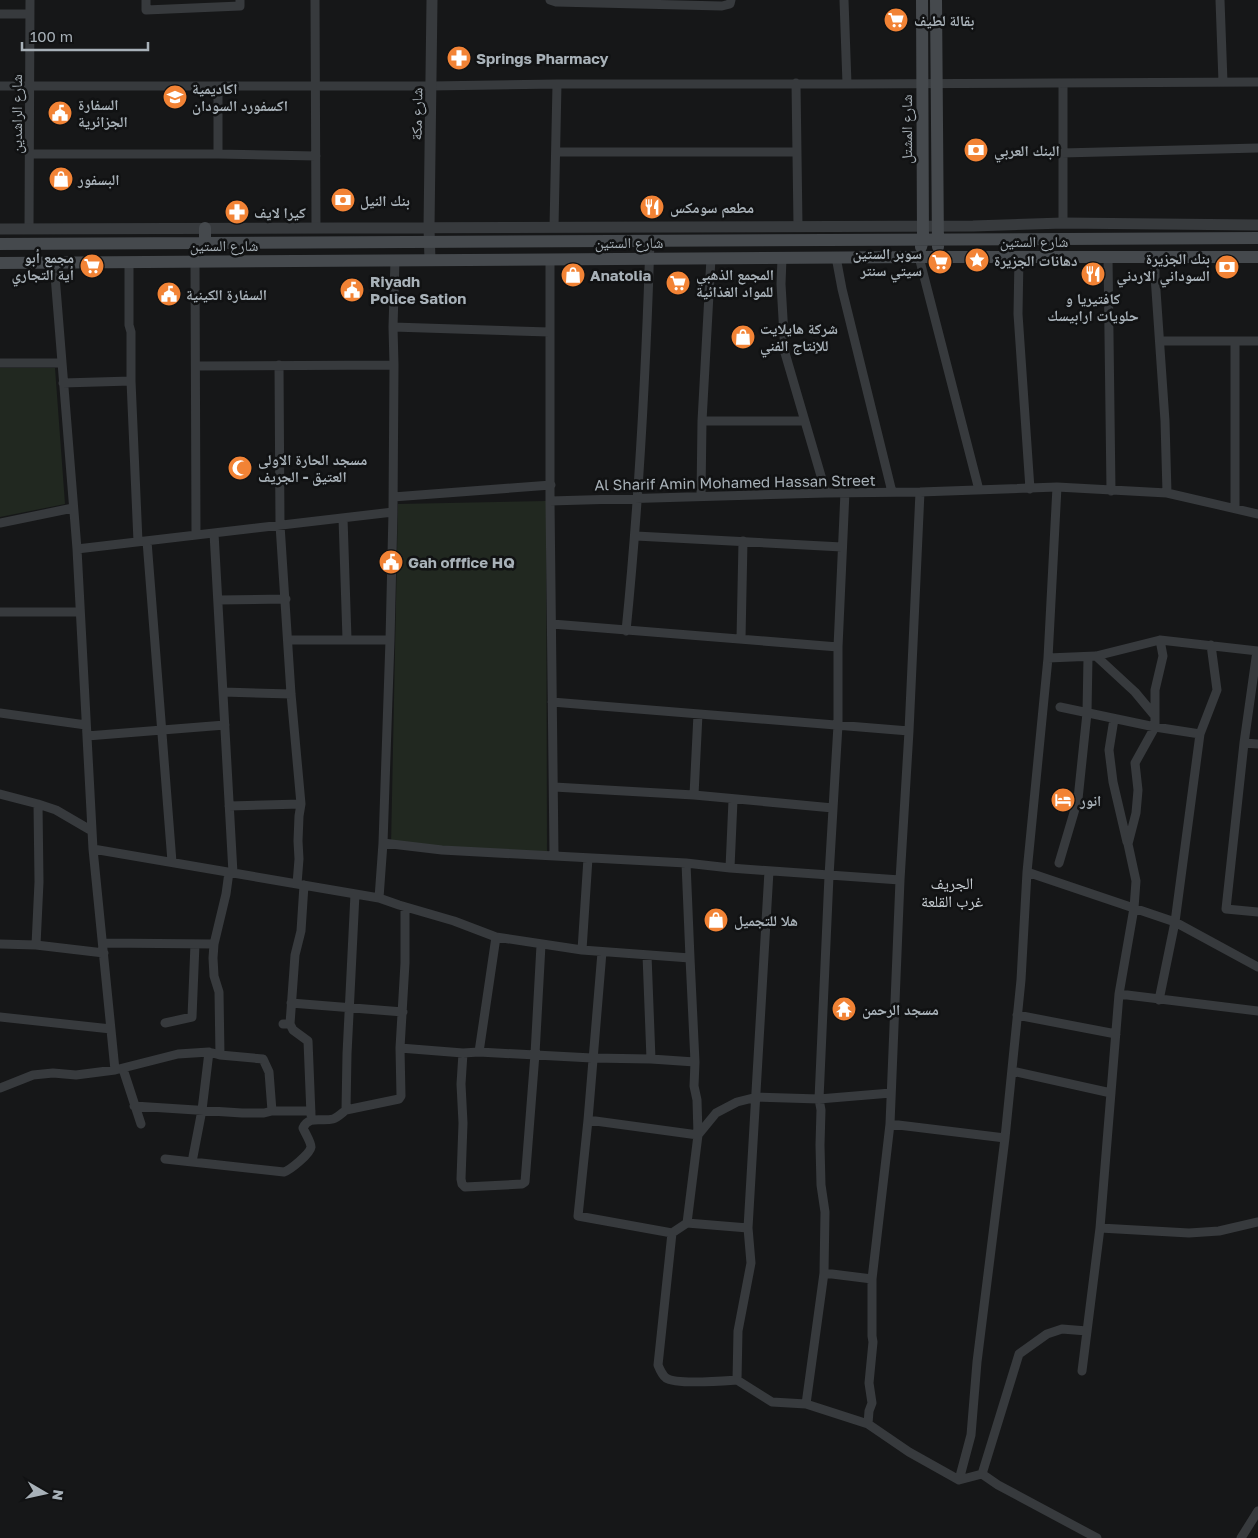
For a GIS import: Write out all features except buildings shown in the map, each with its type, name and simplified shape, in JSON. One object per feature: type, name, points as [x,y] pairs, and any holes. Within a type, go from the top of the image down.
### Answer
[{"type":"main road","name":"شارع المشتل","points":[[919,257],[923,240],[922,0]]},
{"type":"main road","name":"شارع المشتل","points":[[936,0],[938,257]]},
{"type":"main road","points":[[1157,224],[1158,238]]},
{"type":"main road","points":[[205,228],[206,243]]},
{"type":"main road","name":"شارع الستين","points":[[0,244],[1258,238]]},
{"type":"main road","points":[[678,241],[678,258]]},
{"type":"main road","points":[[26,244],[26,263]]},
{"type":"main road","name":"شارع الستين","points":[[0,263],[836,257],[1258,257]]},
{"type":"street","name":"شارع الراشدين","points":[[29,229],[30,0]]},
{"type":"street","points":[[146,0],[146,10],[240,6],[240,0]]},
{"type":"street","points":[[315,0],[316,228]]},
{"type":"street","name":"شارع مكة","points":[[430,260],[432,0]]},
{"type":"street","points":[[550,0],[556,2],[722,6],[730,4],[731,0]]},
{"type":"street","points":[[844,0],[847,84]]},
{"type":"street","points":[[1220,0],[1223,82]]},
{"type":"street","points":[[0,14],[30,14]]},
{"type":"street","points":[[0,86],[1258,82]]},
{"type":"street","points":[[554,227],[557,84]]},
{"type":"street","points":[[796,84],[798,226]]},
{"type":"street","points":[[1062,84],[1063,224]]},
{"type":"street","points":[[218,86],[218,154]]},
{"type":"street","points":[[1062,153],[1258,148]]},
{"type":"street","points":[[556,152],[796,152]]},
{"type":"street","points":[[29,154],[316,156]]},
{"type":"street","points":[[0,229],[1063,224],[1258,225]]},
{"type":"street","points":[[626,631],[636,536],[650,241]]},
{"type":"street","points":[[1155,256],[1167,493]]},
{"type":"street","points":[[836,257],[842,289],[892,492]]},
{"type":"street","points":[[919,257],[979,490]]},
{"type":"street","points":[[1019,257],[1018,314],[1030,489]]},
{"type":"street","points":[[1108,257],[1111,491]]},
{"type":"street","points":[[701,496],[702,421],[711,258]]},
{"type":"street","points":[[782,258],[781,284],[785,353],[826,493]]},
{"type":"street","points":[[550,259],[550,501],[554,856]]},
{"type":"street","points":[[379,898],[383,844],[394,512],[394,364],[392,327],[395,260]]},
{"type":"street","points":[[129,262],[129,325],[132,332],[132,381],[143,541],[162,730],[172,862]]},
{"type":"street","points":[[195,262],[196,535]]},
{"type":"street","points":[[54,263],[77,549],[93,849],[111,1029],[119,1069],[140,1124]]},
{"type":"street","points":[[392,327],[549,332]]},
{"type":"street","points":[[1160,341],[1258,342]]},
{"type":"street","points":[[1235,341],[1235,508]]},
{"type":"street","points":[[0,363],[61,363]]},
{"type":"street","points":[[166,1159],[284,1172],[310,1151],[311,1146],[303,1128],[311,1116],[308,1041],[287,1024],[291,1003],[294,955],[300,931],[298,841],[301,804],[291,694],[280,525],[279,364]]},
{"type":"street","points":[[196,366],[394,364]]},
{"type":"street","points":[[63,383],[132,381]]},
{"type":"street","points":[[702,421],[805,421]]},
{"type":"street","points":[[393,497],[551,485]]},
{"type":"street","points":[[959,1480],[972,1436],[977,1362],[1006,1138],[1023,952],[1027,872],[1048,658],[1057,487]]},
{"type":"street","name":"Al Sharif Amin Mohamed Hassan Street","points":[[550,501],[1057,487],[1167,493],[1258,514]]},
{"type":"street","points":[[806,1404],[824,1273],[825,1212],[821,1185],[821,1110],[819,1099],[838,725],[838,647],[845,492]]},
{"type":"street","points":[[868,1424],[868,1411],[872,1403],[869,1383],[873,1342],[872,1279],[890,1124],[900,880],[920,492]]},
{"type":"street","points":[[0,523],[73,508]]},
{"type":"street","points":[[77,549],[394,512]]},
{"type":"street","points":[[343,518],[347,640]]},
{"type":"street","points":[[214,533],[231,873],[214,944],[213,969],[219,992],[220,1055]]},
{"type":"street","points":[[636,536],[842,546]]},
{"type":"street","points":[[741,639],[743,541]]},
{"type":"street","points":[[218,600],[286,599]]},
{"type":"street","points":[[0,612],[80,612]]},
{"type":"street","points":[[552,624],[838,647]]},
{"type":"street","points":[[288,640],[390,640]]},
{"type":"street","points":[[1048,658],[1092,656],[1160,640],[1258,651],[1244,743],[1226,909],[1258,912]]},
{"type":"street","points":[[1128,844],[1136,813],[1138,790],[1135,763],[1154,727],[1155,690],[1163,656],[1160,640]]},
{"type":"street","points":[[1159,1000],[1175,922],[1200,734],[1217,690],[1211,646]]},
{"type":"street","points":[[1059,863],[1078,799],[1092,656]]},
{"type":"street","points":[[1092,656],[1135,692],[1155,716]]},
{"type":"street","points":[[223,692],[291,694]]},
{"type":"street","points":[[552,702],[909,731]]},
{"type":"street","points":[[1060,707],[1154,727],[1200,734]]},
{"type":"street","points":[[0,713],[86,725]]},
{"type":"street","points":[[694,795],[698,714]]},
{"type":"street","points":[[1082,1371],[1100,1228],[1119,994],[1134,908],[1136,881],[1113,782],[1109,750],[1114,719]]},
{"type":"street","points":[[87,736],[225,725]]},
{"type":"street","points":[[1244,743],[1258,744]]},
{"type":"street","points":[[554,787],[694,795],[833,808]]},
{"type":"street","points":[[0,794],[56,810],[92,831]]},
{"type":"street","points":[[730,868],[733,800]]},
{"type":"street","points":[[36,945],[38,804]]},
{"type":"street","points":[[229,806],[301,804]]},
{"type":"street","points":[[383,844],[442,850],[686,863],[829,876],[900,880]]},
{"type":"street","points":[[93,849],[379,898],[454,921],[496,937],[582,950],[690,958]]},
{"type":"street","points":[[582,950],[588,858]]},
{"type":"street","points":[[686,863],[696,1062],[694,1086],[697,1100],[698,1135],[687,1223]]},
{"type":"street","points":[[736,1380],[738,1331],[751,1263],[748,1228],[769,871]]},
{"type":"street","points":[[1027,872],[1175,922],[1258,967]]},
{"type":"street","points":[[346,1110],[355,894]]},
{"type":"street","points":[[134,1106],[242,1113],[272,1111],[334,1119],[346,1110],[399,1099],[402,1090],[400,1048],[406,907]]},
{"type":"street","points":[[479,1052],[496,937]]},
{"type":"street","points":[[0,944],[103,948],[214,944]]},
{"type":"street","points":[[165,1022],[192,1017],[195,944]]},
{"type":"street","points":[[463,1053],[461,1084],[463,1124],[462,1184],[465,1187],[522,1184],[524,1182],[536,1054],[541,945]]},
{"type":"street","points":[[602,952],[578,1216],[672,1233],[687,1223],[748,1228]]},
{"type":"street","points":[[647,955],[651,1059]]},
{"type":"street","points":[[1119,994],[1258,1011]]},
{"type":"street","points":[[291,1003],[403,1012]]},
{"type":"street","points":[[1018,1015],[1116,1034]]},
{"type":"street","points":[[0,1017],[111,1029]]},
{"type":"street","points":[[400,1048],[463,1053],[536,1054],[696,1062]]},
{"type":"street","points":[[192,1162],[202,1110],[208,1052]]},
{"type":"street","points":[[0,1088],[32,1076],[53,1073],[76,1074],[119,1069],[178,1054],[208,1052],[263,1059],[269,1072],[272,1111]]},
{"type":"street","points":[[1012,1071],[1111,1093]]},
{"type":"street","points":[[698,1135],[716,1114],[728,1106],[757,1097],[819,1099],[891,1094]]},
{"type":"street","points":[[588,1120],[698,1135]]},
{"type":"street","points":[[890,1124],[1006,1138]]},
{"type":"street","points":[[1100,1228],[1189,1233],[1219,1232],[1258,1222]]},
{"type":"street","points":[[672,1233],[658,1365],[662,1374],[668,1380],[694,1382],[736,1380],[772,1402],[806,1404],[868,1424],[909,1452],[959,1480],[982,1474],[998,1485],[1097,1538]]},
{"type":"street","points":[[824,1273],[872,1279]]},
{"type":"street","points":[[982,1474],[1019,1354],[1047,1334],[1062,1329],[1087,1331]]},
{"type":"street","points":[[1242,1538],[1258,1511]]},
{"type":"shaded area","points":[[0,368],[55,368],[65,504],[0,517]]},
{"type":"shaded area","points":[[546,501],[547,857],[391,846],[398,504]]},
{"type":"place","name":"بقالة لطيف","points":[[896,20]]},
{"type":"place","name":"Springs Pharmacy","points":[[459,58]]},
{"type":"place","name":"اكاديمية اكسفورد السودان","points":[[175,97]]},
{"type":"place","name":"السفارة الجزائرية","points":[[60,113]]},
{"type":"place","name":"البنك العربي","points":[[976,150]]},
{"type":"place","name":"البسفور","points":[[61,179]]},
{"type":"place","name":"بنك النيل","points":[[343,200]]},
{"type":"place","name":"مطعم سومكس","points":[[652,207]]},
{"type":"place","name":"كيرا لايف","points":[[237,212]]},
{"type":"place","name":"دهانات الجزيرة","points":[[977,260]]},
{"type":"place","name":"سوبر الستين سيتي سنتر","points":[[940,262]]},
{"type":"place","name":"مجمع أبو أية التجاري","points":[[92,266]]},
{"type":"place","name":"بنك الجزيرة السوداني الاردني","points":[[1227,267]]},
{"type":"place","name":"كافتيريا و حلويات ارابيسك","points":[[1093,274]]},
{"type":"place","name":"Anatolia","points":[[573,275]]},
{"type":"place","name":"المجمع الذهبي للمواد الغذائية","points":[[678,283]]},
{"type":"place","name":"Riyadh Police Sation","points":[[352,290]]},
{"type":"place","name":"السفارة الكينية","points":[[169,294]]},
{"type":"place","name":"شركة هايلايت للإنتاج الفني","points":[[743,337]]},
{"type":"place","name":"مسجد الحارة الاولى العتيق - الجريف","points":[[240,468]]},
{"type":"place","name":"Gah offfice HQ","points":[[391,562]]},
{"type":"place","name":"انور","points":[[1063,800]]},
{"type":"place","name":"هلا للتجميل","points":[[716,920]]},
{"type":"place","name":"مسجد الرحمن","points":[[844,1009]]},
{"type":"district","name":"الجريف غرب القلعة","points":[[952,892]]}]
